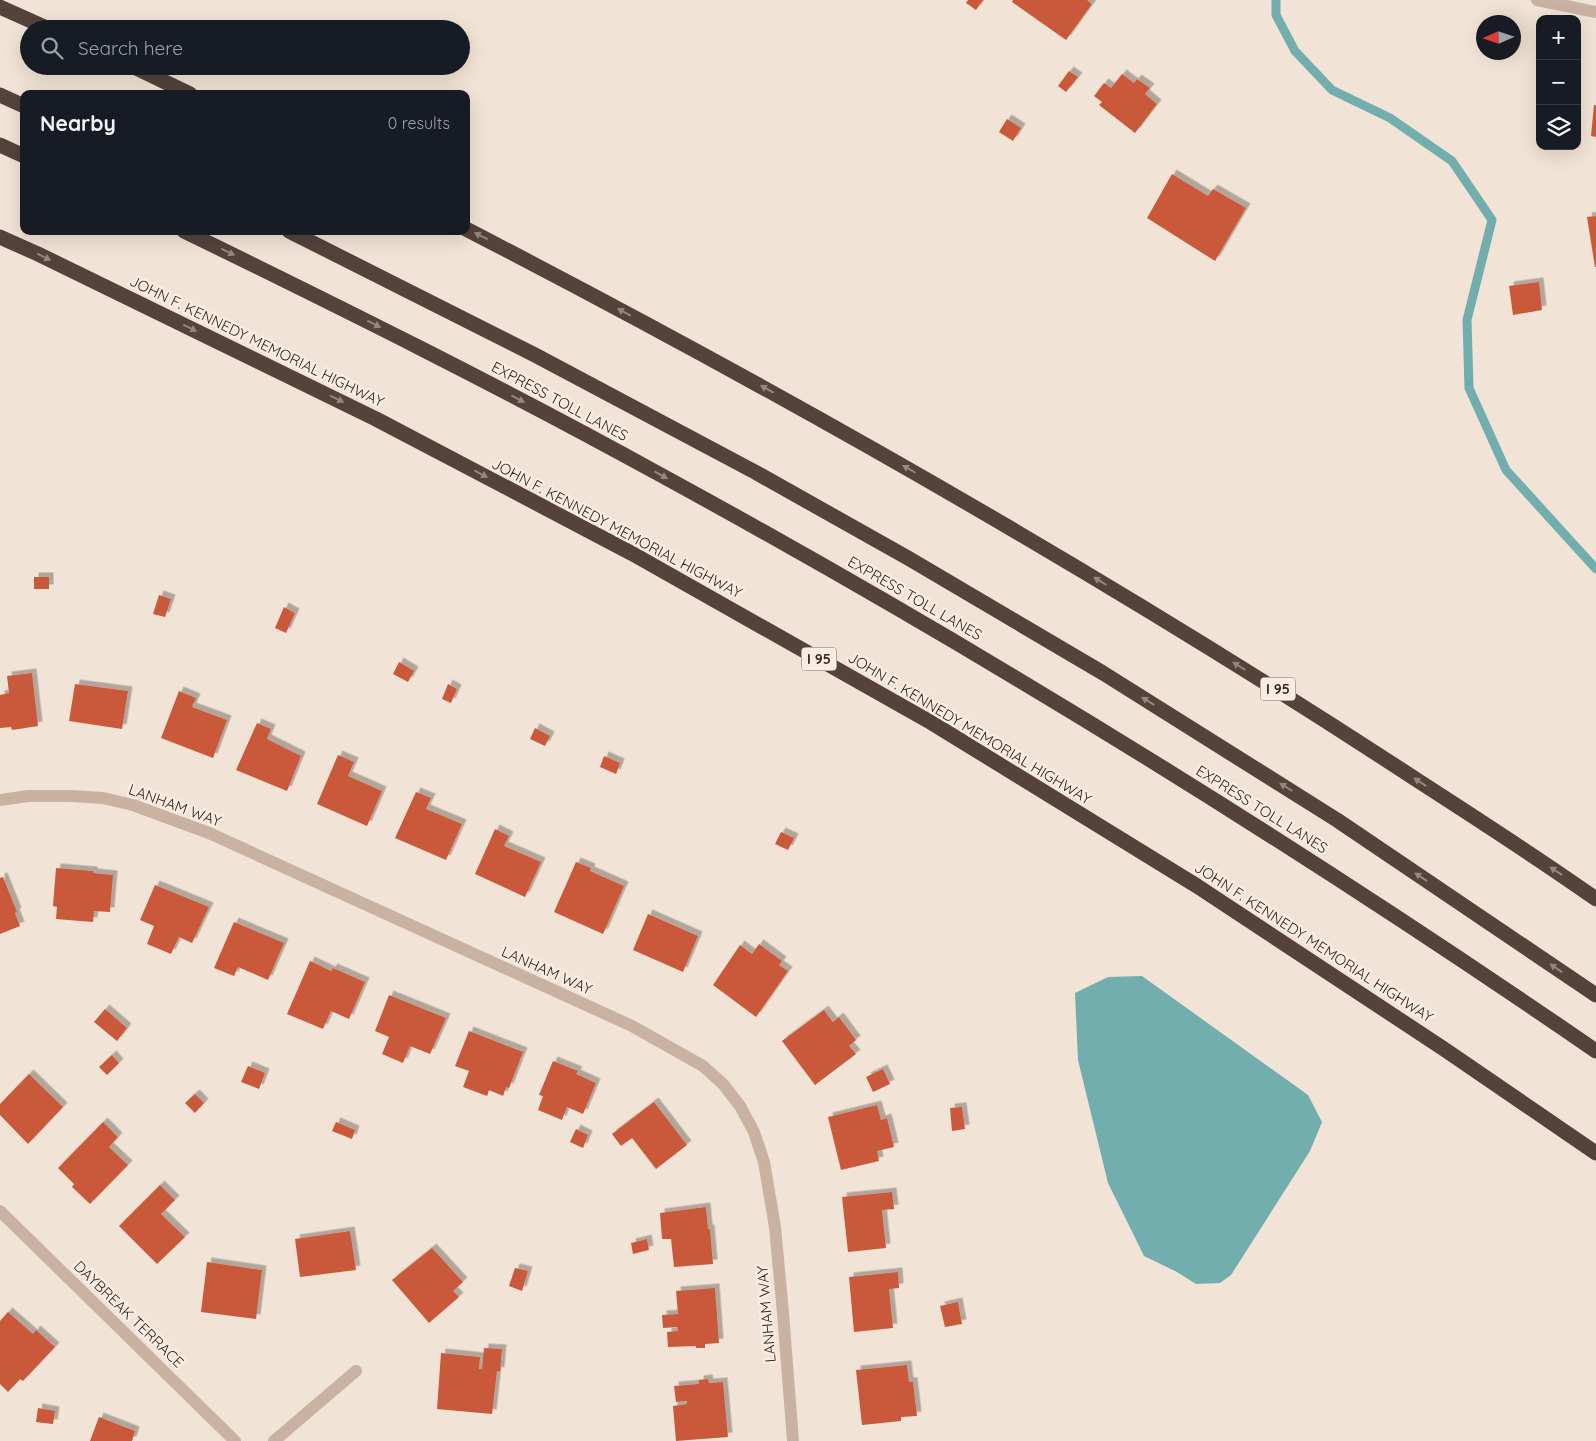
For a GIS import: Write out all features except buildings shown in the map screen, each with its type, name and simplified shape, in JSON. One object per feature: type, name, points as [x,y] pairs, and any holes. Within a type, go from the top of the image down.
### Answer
[{"type":"highway","points":[[0,7],[29,20]]},
{"type":"highway","points":[[151,75],[182,90]]},
{"type":"highway","points":[[0,95],[20,104]]},
{"type":"highway","points":[[0,145],[20,154]]},
{"type":"highway","name":"I 95","points":[[470,230],[809,412],[1042,546],[1313,712],[1596,898]]},
{"type":"highway","name":"EXPRESS TOLL LANES","points":[[192,235],[376,325],[547,414],[676,483],[887,602],[1155,762],[1298,852],[1437,943],[1596,1051]]},
{"type":"highway","name":"EXPRESS TOLL LANES","points":[[297,235],[535,355],[756,472],[1103,672],[1337,820],[1596,995]]},
{"type":"highway","name":"JOHN F. KENNEDY MEMORIAL HIGHWAY","points":[[0,237],[56,262],[376,419],[633,554],[932,723],[1197,886],[1444,1049],[1596,1153]]},
{"type":"street","points":[[1537,0],[1596,12]]},
{"type":"street","name":"LANHAM WAY","points":[[0,800],[28,796],[103,798],[133,805],[200,830],[632,1026],[703,1066],[723,1084],[740,1106],[754,1132],[764,1162],[776,1237],[784,1313],[792,1441]]},
{"type":"street","name":"DAYBREAK TERRACE","points":[[0,1210],[235,1441]]},
{"type":"street","points":[[274,1441],[356,1371]]},
{"type":"water","points":[[1142,976],[1308,1095],[1322,1122],[1310,1151],[1231,1275],[1220,1283],[1196,1284],[1177,1272],[1144,1256],[1108,1183],[1078,1060],[1075,993],[1108,977]]},
{"type":"waterway","points":[[1276,0],[1276,15],[1295,51],[1332,90],[1390,118],[1452,161],[1492,220],[1467,320],[1469,388],[1506,470],[1596,569]]}]
